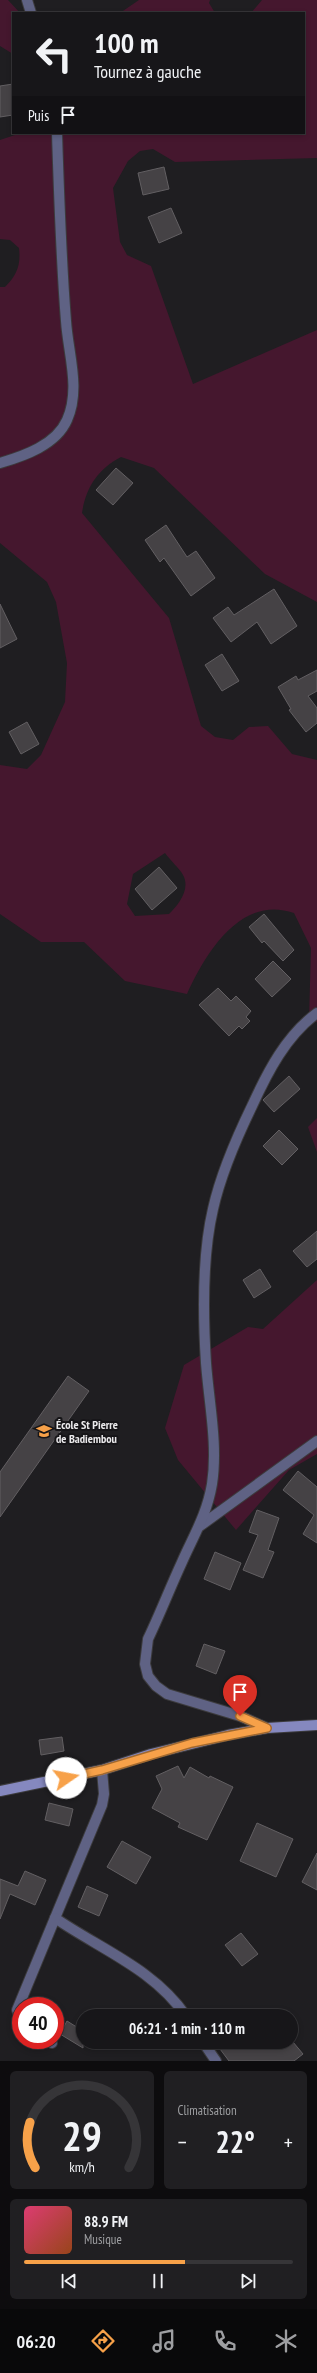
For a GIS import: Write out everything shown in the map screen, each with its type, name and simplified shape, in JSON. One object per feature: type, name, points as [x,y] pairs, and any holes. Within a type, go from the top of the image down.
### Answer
[{"type":"street","points":[[27,0],[31,12]]},
{"type":"street","points":[[0,463],[24,456],[56,437],[67,420],[73,396],[72,364],[66,323],[57,134]]},
{"type":"street","points":[[267,1728],[240,1716],[167,1694],[156,1686],[148,1676],[146,1664],[148,1639],[182,1561],[200,1526],[212,1484],[214,1457],[206,1362],[205,1299],[208,1252],[213,1210],[232,1150],[265,1080],[280,1052],[296,1032],[317,1013]]},
{"type":"street","points":[[200,1526],[317,1442]]},
{"type":"street","points":[[0,1791],[102,1770],[192,1743],[267,1728],[317,1725]]},
{"type":"street","points":[[22,1997],[102,1805],[104,1794],[102,1770]]},
{"type":"street","points":[[55,1918],[149,1976],[174,1999],[181,2009]]},
{"type":"street","points":[[208,2049],[216,2061]]},
{"type":"shaded area","points":[[0,0],[8,0],[19,12],[12,12],[12,53],[0,46]]},
{"type":"shaded area","points":[[139,0],[210,0],[209,3],[214,12],[121,12]]},
{"type":"shaded area","points":[[262,0],[317,0],[317,158],[175,162],[153,149],[140,151],[128,161],[113,188],[120,242],[127,255],[151,266],[193,384],[317,330],[317,602],[265,574],[154,468],[121,457],[113,462],[94,480],[87,495],[82,513],[169,618],[201,726],[215,737],[233,740],[249,727],[268,726],[292,754],[317,760],[317,1022],[309,1020],[311,948],[294,913],[275,909],[257,912],[242,920],[227,931],[204,962],[187,994],[125,981],[84,942],[41,942],[0,914],[0,765],[27,769],[41,755],[65,702],[67,663],[56,602],[47,582],[0,543],[0,287],[5,287],[15,274],[19,265],[19,248],[10,240],[0,239],[0,140],[18,134],[305,134],[305,12],[252,12]],"holes":[[[165,853],[182,873],[185,880],[184,891],[176,906],[169,914],[135,916],[127,904],[133,874]]]},
{"type":"shaded area","points":[[317,1118],[317,1152],[308,1127]]},
{"type":"shaded area","points":[[317,1280],[317,1454],[289,1470],[236,1530],[178,1460],[165,1428],[184,1365],[248,1327],[263,1329]]},
{"type":"building","points":[[12,84],[12,115],[0,117],[0,86]]},
{"type":"building","points":[[164,167],[169,189],[143,195],[138,173]]},
{"type":"building","points":[[171,208],[182,233],[159,243],[148,217]]},
{"type":"building","points":[[116,468],[133,483],[113,505],[96,490]]},
{"type":"building","points":[[166,525],[187,557],[196,551],[215,578],[191,596],[164,558],[160,562],[145,540]]},
{"type":"building","points":[[274,589],[297,626],[271,644],[257,622],[231,642],[213,618],[228,607],[234,615]]},
{"type":"building","points":[[0,604],[17,639],[0,648]]},
{"type":"building","points":[[222,654],[239,681],[222,691],[205,665]]},
{"type":"building","points":[[317,670],[317,691],[308,696],[317,708],[317,723],[306,732],[289,710],[291,709],[278,687],[296,676],[298,680]]},
{"type":"building","points":[[27,722],[39,744],[21,754],[9,732]]},
{"type":"building","points":[[159,867],[177,888],[152,910],[135,889]]},
{"type":"building","points":[[264,914],[294,950],[283,961],[264,941],[262,943],[249,927]]},
{"type":"building","points":[[273,961],[291,979],[272,997],[255,979]]},
{"type":"building","points":[[218,988],[231,1001],[236,996],[251,1011],[246,1017],[250,1021],[242,1029],[239,1026],[229,1036],[199,1005]]},
{"type":"building","points":[[289,1076],[300,1089],[274,1112],[263,1100]]},
{"type":"building","points":[[279,1130],[298,1149],[282,1165],[263,1146]]},
{"type":"building","points":[[317,1231],[317,1259],[307,1267],[293,1251]]},
{"type":"building","points":[[260,1269],[271,1287],[254,1298],[243,1280]]},
{"type":"building","name":"École St Pierre de Badiembou","points":[[68,1376],[89,1391],[0,1517],[0,1472]]},
{"type":"building","points":[[298,1471],[317,1487],[317,1543],[303,1534],[314,1515],[283,1490]]},
{"type":"building","points":[[257,1510],[279,1518],[268,1550],[274,1552],[263,1578],[243,1570],[258,1535],[249,1532]]},
{"type":"building","points":[[215,1552],[241,1563],[230,1590],[204,1579]]},
{"type":"building","points":[[204,1644],[225,1651],[216,1674],[196,1666]]},
{"type":"building","points":[[62,1737],[64,1751],[41,1755],[39,1740]]},
{"type":"building","points":[[178,1766],[184,1778],[190,1767],[209,1778],[210,1776],[233,1787],[207,1840],[178,1827],[180,1823],[152,1808],[162,1789],[156,1776]]},
{"type":"building","points":[[49,1803],[73,1809],[69,1826],[45,1820]]},
{"type":"building","points":[[257,1823],[293,1839],[276,1877],[240,1861]]},
{"type":"building","points":[[122,1841],[151,1857],[136,1884],[107,1867]]},
{"type":"building","points":[[317,1853],[317,1890],[302,1882]]},
{"type":"building","points":[[25,1871],[46,1880],[35,1905],[10,1894],[0,1919],[0,1879],[18,1886]]},
{"type":"building","points":[[87,1886],[108,1895],[99,1916],[78,1907]]},
{"type":"building","points":[[241,1933],[258,1954],[242,1966],[225,1945]]},
{"type":"building","points":[[67,2021],[76,2027],[76,2044],[64,2036],[64,2027]]},
{"type":"building","points":[[298,2048],[303,2054],[294,2061],[229,2061],[220,2049]]},
{"type":"place","name":"École St Pierre de Badiembou","points":[[44,1431]]},
{"type":"route","points":[[66,1778],[102,1770],[151,1754],[192,1743],[267,1728],[240,1716]]}]
